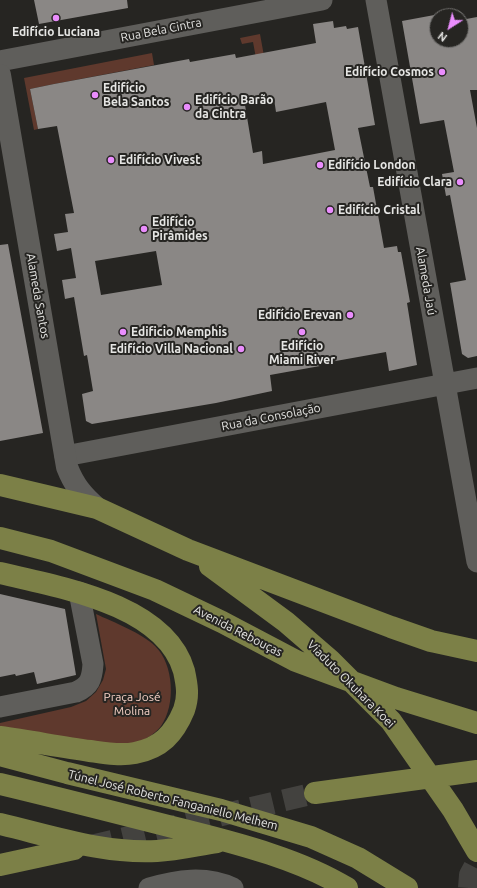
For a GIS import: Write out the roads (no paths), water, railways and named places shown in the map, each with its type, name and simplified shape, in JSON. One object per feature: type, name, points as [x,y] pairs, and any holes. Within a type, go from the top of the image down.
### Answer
[{"type":"main road","points":[[0,485],[96,508],[188,550],[391,627],[431,641],[477,651]]},
{"type":"main road","name":"Avenida Rebouças","points":[[0,538],[51,551],[155,590],[222,622],[296,661],[396,698],[477,723]]},
{"type":"main road","name":"Viaduto Okuhara Koei","points":[[188,550],[286,622],[330,660],[391,721],[453,810],[477,851]]},
{"type":"main road","points":[[0,573],[79,592],[106,601],[133,615],[153,628],[168,642],[181,664],[188,687],[186,705],[178,724],[167,739],[151,748],[134,753],[111,754],[0,737]]},
{"type":"main road","name":"Túnel José Roberto Fanganiello Melhem","points":[[0,755],[67,773],[221,810],[311,836],[358,858],[407,888]]},
{"type":"main road","points":[[315,793],[477,771]]},
{"type":"main road","points":[[0,784],[226,841],[293,863],[338,882],[347,888]]},
{"type":"main road","points":[[0,824],[92,846],[126,851],[157,851],[226,841]]},
{"type":"main road","points":[[0,865],[74,850]]},
{"type":"street","name":"Rua Bela Cintra","points":[[0,61],[322,0]]},
{"type":"street","name":"Alameda Jaú","points":[[376,0],[477,562]]},
{"type":"street","name":"Alameda Santos","points":[[0,75],[67,467],[75,485],[85,498],[96,508]]},
{"type":"street","name":"Rua da Consolação","points":[[65,456],[477,378]]},
{"type":"street","points":[[0,707],[76,692],[84,688],[89,683],[93,674],[93,664],[79,592]]},
{"type":"street","points":[[149,888],[170,882],[196,879],[223,884],[233,888]]},
{"type":"tunnel","points":[[91,846],[315,793]]},
{"type":"tunnel","points":[[469,888],[470,875],[477,862]]},
{"type":"place","name":"Edifício Luciana","points":[[56,18]]},
{"type":"place","name":"Edifício Cosmos","points":[[442,72]]},
{"type":"place","name":"Edifício Bela Santos","points":[[95,95]]},
{"type":"place","name":"Edifício Barão da Cintra","points":[[187,107]]},
{"type":"place","name":"Edifício Vivest","points":[[111,160]]},
{"type":"place","name":"Edifício London","points":[[320,165]]},
{"type":"place","name":"Edifício Clara","points":[[460,182]]},
{"type":"place","name":"Edifício Cristal","points":[[330,210]]},
{"type":"place","name":"Edifício Pirâmides","points":[[144,229]]},
{"type":"place","name":"Edifício Erevan","points":[[350,315]]},
{"type":"place","name":"Edificio Memphis","points":[[123,332]]},
{"type":"place","name":"Edifício Miami River","points":[[302,332]]},
{"type":"place","name":"Edifício Villa Nacional","points":[[241,349]]},
{"type":"park label","name":"Praça José Molina","points":[[132,704]]}]
